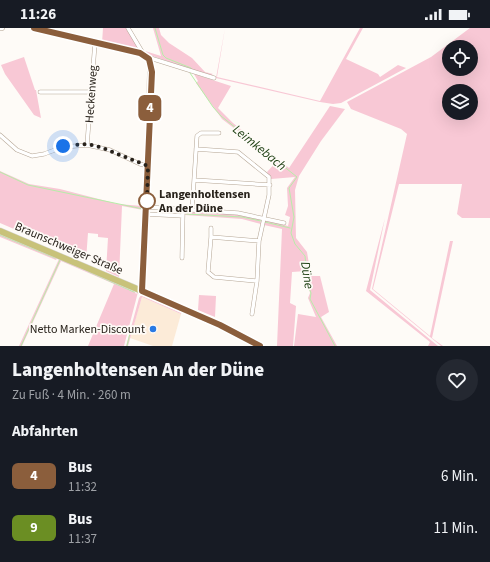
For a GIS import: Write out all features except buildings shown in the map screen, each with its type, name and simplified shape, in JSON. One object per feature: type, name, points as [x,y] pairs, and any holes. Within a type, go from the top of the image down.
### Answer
[{"type":"main road","name":"Braunschweiger Straße","points":[[0,231],[226,328],[260,346]]},
{"type":"street","points":[[34,28],[146,56],[214,78]]},
{"type":"street","points":[[128,28],[152,67],[142,291]]},
{"type":"street","name":"Heckenweg","points":[[88,144],[95,43]]},
{"type":"street","points":[[40,92],[91,92]]},
{"type":"street","points":[[192,210],[197,136],[199,133],[219,133]]},
{"type":"street","points":[[0,135],[17,150],[32,156],[44,154],[63,146],[88,144],[110,150],[140,164],[148,166]]},
{"type":"street","points":[[196,149],[239,153],[266,173],[270,185],[269,198],[259,241],[257,281],[252,314]]},
{"type":"street","points":[[194,180],[270,185]]},
{"type":"street","points":[[146,207],[238,213],[284,223]]},
{"type":"street","points":[[182,258],[184,210]]},
{"type":"street","points":[[146,214],[183,216]]},
{"type":"street","points":[[211,228],[208,272],[210,276],[257,281]]},
{"type":"street","points":[[211,237],[259,241]]},
{"type":"shaded area","points":[[103,28],[126,28],[138,45],[135,50],[102,43]]},
{"type":"shaded area","points":[[153,28],[159,28],[161,35],[169,43],[192,58],[205,72],[213,74],[210,76],[147,54],[145,51],[161,56]]},
{"type":"shaded area","points":[[225,28],[217,77],[320,101],[360,28],[363,28],[346,59],[378,74],[380,77],[398,65],[406,68],[341,103],[333,104],[320,102],[216,78]]},
{"type":"shaded area","points":[[470,28],[490,28],[490,218],[462,218],[457,214],[462,184],[399,184],[373,289],[430,336],[450,241],[453,241],[432,338],[443,346],[441,346],[372,289],[407,134],[401,129],[351,109],[347,102],[431,57],[442,49],[442,76],[478,76],[478,40],[454,40]]},
{"type":"shaded area","points":[[24,57],[36,90],[41,118],[34,115],[5,74],[1,65]]},
{"type":"shaded area","points":[[194,74],[231,86],[218,108],[233,123],[289,168],[330,106],[345,109],[321,141],[299,176],[295,190],[296,238],[307,252],[311,276],[320,276],[329,312],[321,317],[337,346],[294,346],[298,314],[316,317],[308,298],[310,293],[306,271],[292,272],[290,303],[296,306],[293,346],[277,346],[282,229],[264,225],[266,220],[288,226],[290,217],[285,215],[288,206],[287,188],[295,177],[271,179],[267,172],[277,161],[222,119],[196,83],[198,81]]},
{"type":"shaded area","points":[[0,171],[29,184],[60,189],[118,204],[142,206],[143,210],[122,206],[119,277],[106,271],[108,238],[98,237],[98,234],[88,233],[86,260],[0,223]]},
{"type":"shaded area","points":[[186,211],[234,214],[260,219],[261,224],[242,219],[185,215]]},
{"type":"shaded area","points":[[385,218],[370,290],[438,346],[428,346],[430,342],[366,291]]},
{"type":"shaded area","points":[[0,233],[58,257],[56,260],[0,237]]},
{"type":"shaded area","points":[[59,259],[135,292],[136,294],[138,292],[124,346],[88,346],[114,284],[61,261],[22,346],[19,346]]},
{"type":"shaded area","points":[[142,294],[182,311],[181,314],[142,297],[128,346],[126,346],[139,298]]},
{"type":"shaded area","points":[[199,295],[216,296],[215,317],[198,310]]},
{"type":"shaded area","points":[[142,297],[181,314],[172,346],[153,346],[130,338]]},
{"type":"waterway","name":"Leimkebach","points":[[155,28],[163,55],[166,58],[191,68],[190,73],[213,107],[221,116],[297,177],[289,188],[294,217],[291,233],[295,244],[305,256],[308,286],[311,293],[310,299],[335,346]]},
{"type":"waterway","name":"Düne","points":[[0,172],[28,185],[143,209]]},
{"type":"waterway","name":"Düne","points":[[186,214],[242,217],[261,221]]},
{"type":"waterway","name":"Düne","points":[[265,222],[290,228]]},
{"type":"waterway","points":[[0,235],[55,258]]},
{"type":"waterway","points":[[21,346],[60,260]]},
{"type":"waterway","points":[[89,272],[134,292]]},
{"type":"waterway","points":[[127,346],[131,329]]},
{"type":"bus line","name":"4","points":[[34,28],[140,53],[149,59],[152,72],[142,291],[220,325],[260,346]]},
{"type":"place","name":"Langenholtensen An der Düne","points":[[147,201]]},
{"type":"place","name":"Netto Marken-Discount","points":[[153,329]]},
{"type":"route","points":[[63,146],[88,144],[106,148],[148,166],[147,201]]}]
